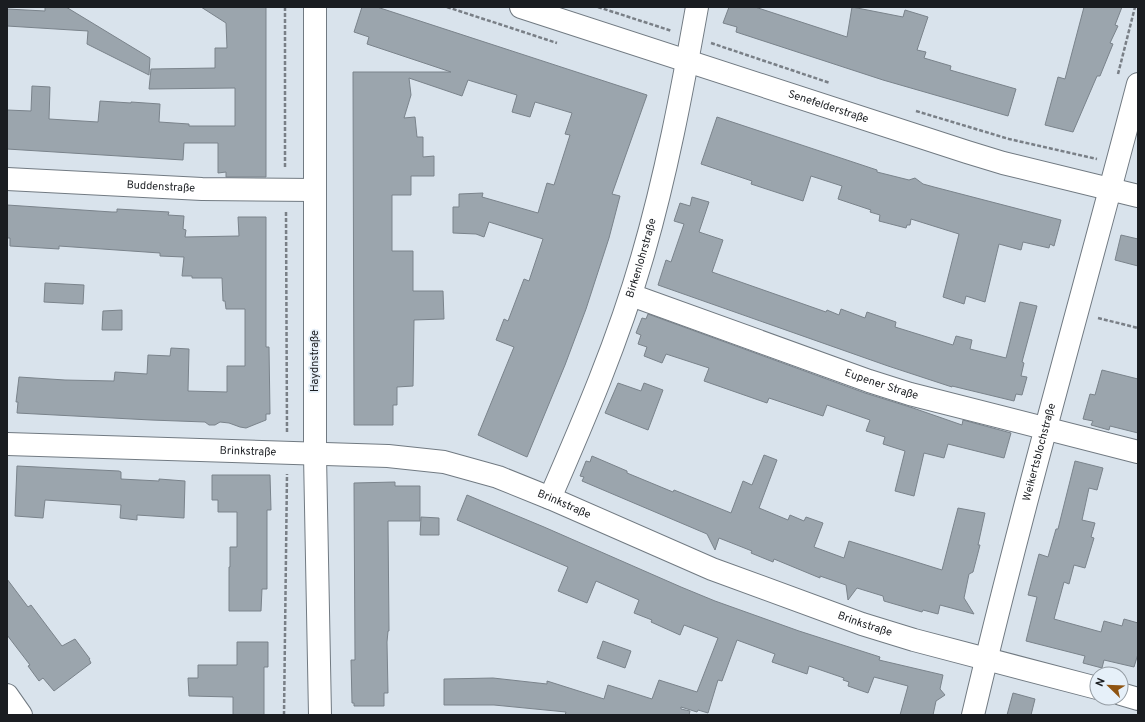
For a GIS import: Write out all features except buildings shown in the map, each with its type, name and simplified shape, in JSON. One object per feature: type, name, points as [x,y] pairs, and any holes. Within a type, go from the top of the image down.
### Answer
[{"type":"street","name":"Haydnstraße","points":[[315,7],[315,455],[320,715]]},
{"type":"street","name":"Senefelderstraße","points":[[521,7],[967,152],[1138,196]]},
{"type":"street","name":"Birkenlohrstraße","points":[[550,498],[606,366],[631,295],[663,182],[697,7]]},
{"type":"street","name":"Weikertsblochstraße","points":[[973,715],[1138,84]]},
{"type":"street","name":"Buddenstraße","points":[[7,179],[202,189],[315,190]]},
{"type":"street","name":"Eupener Straße","points":[[631,295],[869,381],[952,405],[1138,452]]},
{"type":"street","name":"Brinkstraße","points":[[7,444],[315,455],[388,456],[444,462],[498,477],[712,568],[823,610],[914,640],[1089,686]]},
{"type":"street","points":[[7,695],[21,715]]},
{"type":"path","points":[[284,715],[287,454],[285,7]]},
{"type":"path","points":[[598,7],[833,84]]},
{"type":"path","points":[[914,110],[1009,139],[1117,164]]},
{"type":"path","points":[[1077,313],[1138,328]]}]
